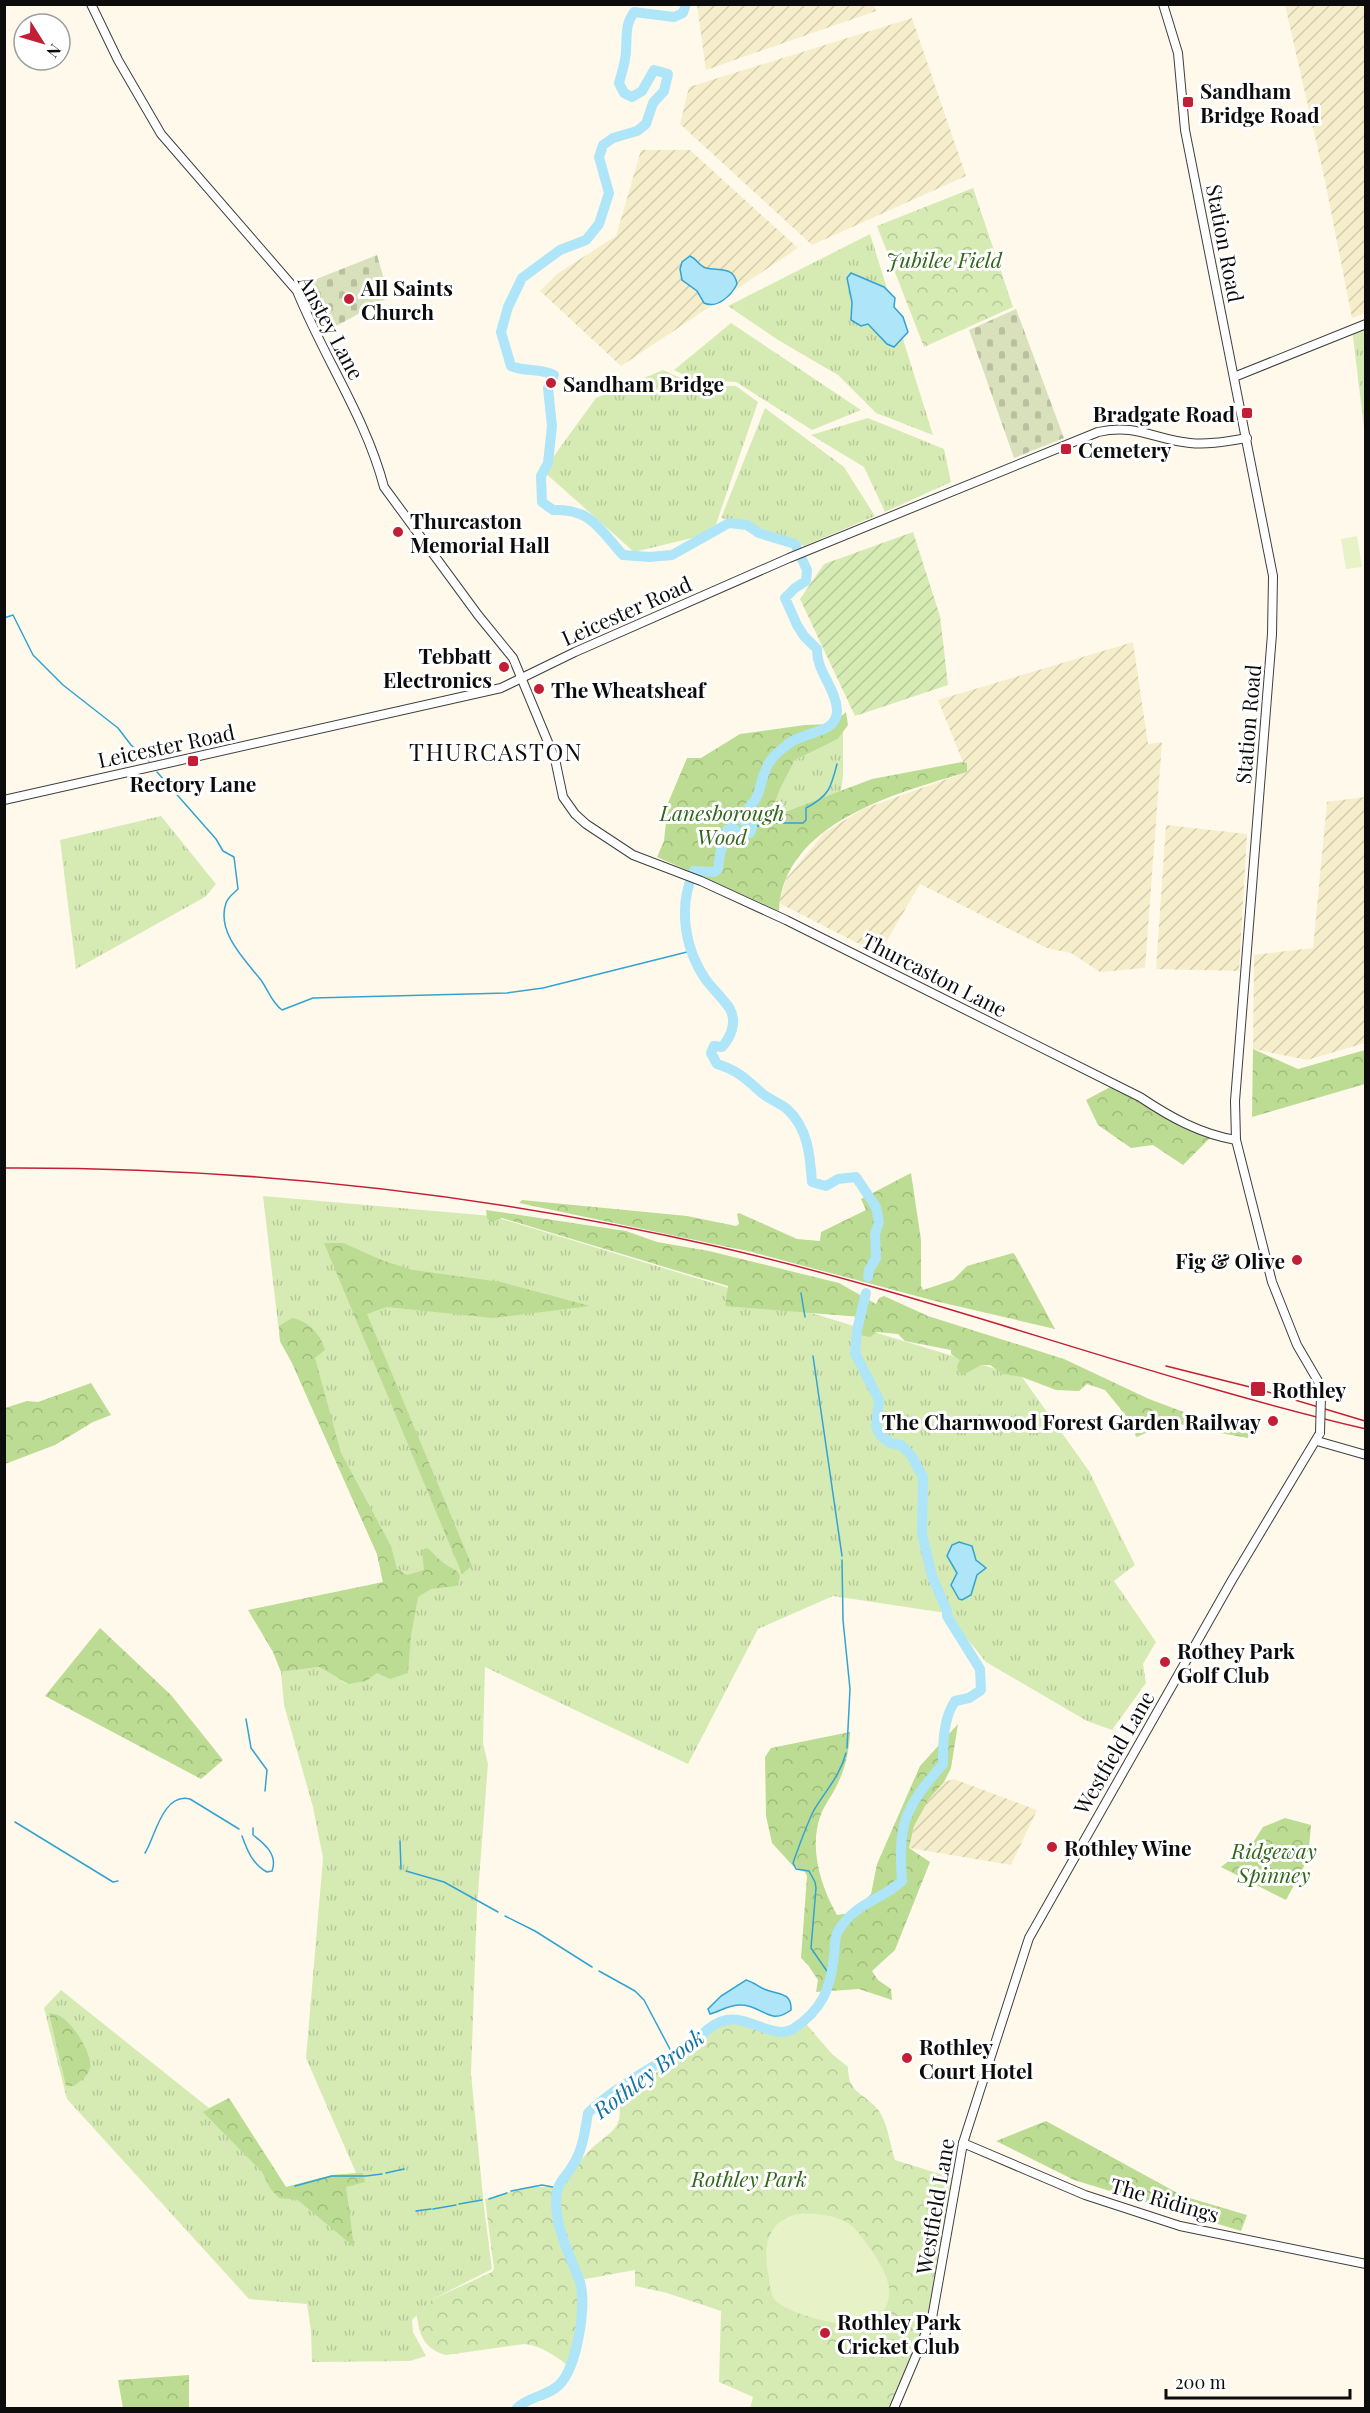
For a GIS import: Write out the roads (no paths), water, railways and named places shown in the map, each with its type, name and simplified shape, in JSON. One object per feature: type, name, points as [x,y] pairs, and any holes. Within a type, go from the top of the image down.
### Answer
[{"type":"street","name":"Anstey Lane","points":[[91,4],[118,60],[161,134],[297,291],[310,322],[364,427],[384,487],[478,615],[513,658],[552,753],[564,799],[586,824],[615,844]]},
{"type":"street","name":"Station Road","points":[[1163,4],[1178,54],[1185,130],[1273,576],[1274,610],[1234,1101],[1236,1140],[1272,1282],[1297,1345],[1318,1381],[1321,1396],[1320,1433],[1317,1442]]},
{"type":"street","points":[[1234,377],[1365,324]]},
{"type":"street","name":"Leicester Road","points":[[4,800],[501,688],[575,652],[789,558],[1041,454],[1108,429],[1139,430],[1175,441],[1202,444],[1247,438]]},
{"type":"street","name":"Thurcaston Lane","points":[[615,844],[633,855],[702,881],[817,935],[1101,1077],[1189,1126],[1208,1134],[1236,1140]]},
{"type":"street","points":[[1317,1442],[1365,1455]]},
{"type":"street","name":"Westfield Lane","points":[[894,2409],[932,2318],[963,2143],[1029,1938],[1232,1580],[1317,1442]]},
{"type":"street","name":"The Ridings","points":[[963,2143],[1085,2195],[1180,2226],[1365,2264]]},
{"type":"water","points":[[690,256],[704,267],[726,270],[733,274],[737,284],[731,293],[719,303],[704,303],[697,291],[682,280],[680,269],[682,262]]},
{"type":"water","points":[[851,273],[884,287],[895,298],[894,307],[903,317],[908,332],[894,347],[887,344],[868,324],[861,326],[851,320],[852,302],[847,278]]},
{"type":"water","points":[[959,1542],[972,1546],[976,1560],[986,1568],[977,1575],[971,1595],[962,1600],[959,1599],[951,1585],[957,1573],[947,1556],[952,1545]]},
{"type":"water","points":[[746,1980],[786,1997],[791,2004],[791,2010],[772,2016],[749,2006],[738,2005],[710,2014],[708,2009],[721,1996]]},
{"type":"waterway","name":"Rothley Brook","points":[[686,4],[683,13],[674,17],[634,12],[631,17],[627,30],[625,62],[619,83],[624,93],[632,97],[642,91],[654,70],[668,74],[664,91],[653,103],[646,124],[637,131],[613,138],[603,145],[599,157],[609,193],[599,224],[586,240],[560,250],[522,278],[508,307],[501,332],[511,366],[554,375],[548,388],[552,426],[548,463],[541,476],[542,502],[553,510],[577,513],[594,522],[623,555],[649,557],[672,555],[729,523],[747,525],[759,533],[795,544],[807,570],[806,581],[785,598],[797,625],[817,649],[820,665],[836,702],[836,718],[826,728],[788,744],[768,764],[757,797],[741,816],[742,820],[752,827],[750,833],[742,835],[732,828],[727,830],[718,869],[714,872],[694,871],[686,898],[686,927],[688,941],[699,968],[732,1014],[733,1024],[728,1039],[722,1047],[714,1046],[711,1053],[717,1064],[742,1076],[794,1116],[807,1142],[812,1182],[826,1186],[838,1179],[856,1177],[876,1207],[879,1222],[875,1234],[876,1258],[868,1277]]},
{"type":"waterway","points":[[4,618],[13,615],[33,655],[63,685],[118,728],[131,745],[149,761]]},
{"type":"waterway","points":[[751,829],[765,823],[803,823],[806,820],[806,808],[820,799],[828,790],[837,764]]},
{"type":"waterway","points":[[157,772],[216,839],[223,851],[234,857],[238,889],[226,903],[224,914],[228,935],[261,980],[275,1004],[282,1010],[313,998],[507,993],[543,988],[691,951]]},
{"type":"waterway","points":[[801,1293],[805,1317]]},
{"type":"waterway","name":"Rothley Brook","points":[[517,2408],[560,2384],[576,2349],[581,2318],[581,2290],[561,2231],[556,2195],[559,2185],[579,2153],[588,2113],[613,2092],[718,2023],[727,2020],[744,2021],[770,2030],[786,2032],[803,2022],[818,2007],[830,1979],[838,1931],[853,1913],[902,1881],[901,1845],[906,1818],[920,1793],[943,1764],[944,1731],[951,1708],[955,1701],[969,1698],[981,1690],[980,1669],[947,1616],[932,1576],[922,1534],[923,1477],[911,1455],[901,1445],[890,1443],[881,1436],[876,1427],[879,1400],[855,1353],[857,1330],[866,1293]]},
{"type":"waterway","points":[[813,1356],[842,1556]]},
{"type":"waterway","points":[[842,1560],[843,1620],[850,1689],[847,1748]]},
{"type":"waterway","points":[[246,1719],[251,1748],[267,1770],[265,1791]]},
{"type":"waterway","points":[[831,1977],[811,1948],[815,1882],[809,1871],[796,1869],[793,1863],[814,1810],[836,1776],[846,1753]]},
{"type":"waterway","points":[[145,1853],[161,1817],[173,1802],[181,1799],[190,1799],[239,1829]]},
{"type":"waterway","points":[[15,1822],[113,1882],[118,1881]]},
{"type":"waterway","points":[[242,1836],[254,1861],[267,1872],[272,1871],[272,1855],[266,1846],[253,1835],[253,1828]]},
{"type":"waterway","points":[[400,1841],[401,1869]]},
{"type":"waterway","points":[[406,1871],[444,1882],[498,1912]]},
{"type":"waterway","points":[[505,1916],[535,1931],[592,1967]]},
{"type":"waterway","points":[[599,1971],[635,1991],[644,2000],[672,2053]]},
{"type":"waterway","points":[[386,2173],[404,2169]]},
{"type":"waterway","points":[[295,2186],[332,2176],[382,2174]]},
{"type":"waterway","points":[[511,2191],[542,2185],[558,2188]]},
{"type":"waterway","points":[[489,2199],[507,2193]]},
{"type":"waterway","points":[[459,2204],[482,2200]]},
{"type":"waterway","points":[[433,2209],[456,2205]]},
{"type":"waterway","points":[[416,2211],[431,2209]]},
{"type":"railway","points":[[4,1168],[184,1172],[274,1178],[453,1198],[631,1228],[719,1247],[881,1289],[1204,1386],[1366,1429]]},
{"type":"railway","points":[[1166,1366],[1258,1389],[1365,1421]]},
{"type":"place","name":"Sandham Bridge Road","points":[[1188,102]]},
{"type":"place","name":"All Saints Church","points":[[349,299]]},
{"type":"place","name":"Sandham Bridge","points":[[551,383]]},
{"type":"place","name":"Bradgate Road","points":[[1247,413]]},
{"type":"place","name":"Cemetery","points":[[1066,449]]},
{"type":"place","name":"Thurcaston Memorial Hall","points":[[398,532]]},
{"type":"place","name":"Tebbatt Electronics","points":[[504,667]]},
{"type":"place","name":"The Wheatsheaf","points":[[539,689]]},
{"type":"place","name":"Rectory Lane","points":[[193,761]]},
{"type":"place","name":"Fig & Olive","points":[[1297,1260]]},
{"type":"place","name":"Rothley","points":[[1258,1389]]},
{"type":"place","name":"The Charnwood Forest Garden Railway","points":[[1273,1421]]},
{"type":"place","name":"Rothey Park Golf Club","points":[[1165,1662]]},
{"type":"place","name":"Rothley Wine","points":[[1052,1847]]},
{"type":"place","name":"Rothley Court Hotel","points":[[907,2058]]},
{"type":"place","name":"Rothley Park Cricket Club","points":[[825,2333]]},
{"type":"district","name":"THURCASTON","points":[[496,751]]},
{"type":"park label","name":"Jubilee Field","points":[[944,259]]},
{"type":"park label","name":"Lanesborough Wood","points":[[722,824]]},
{"type":"park label","name":"Ridgeway Spinney","points":[[1274,1862]]},
{"type":"park label","name":"Rothley Park","points":[[749,2178]]}]
